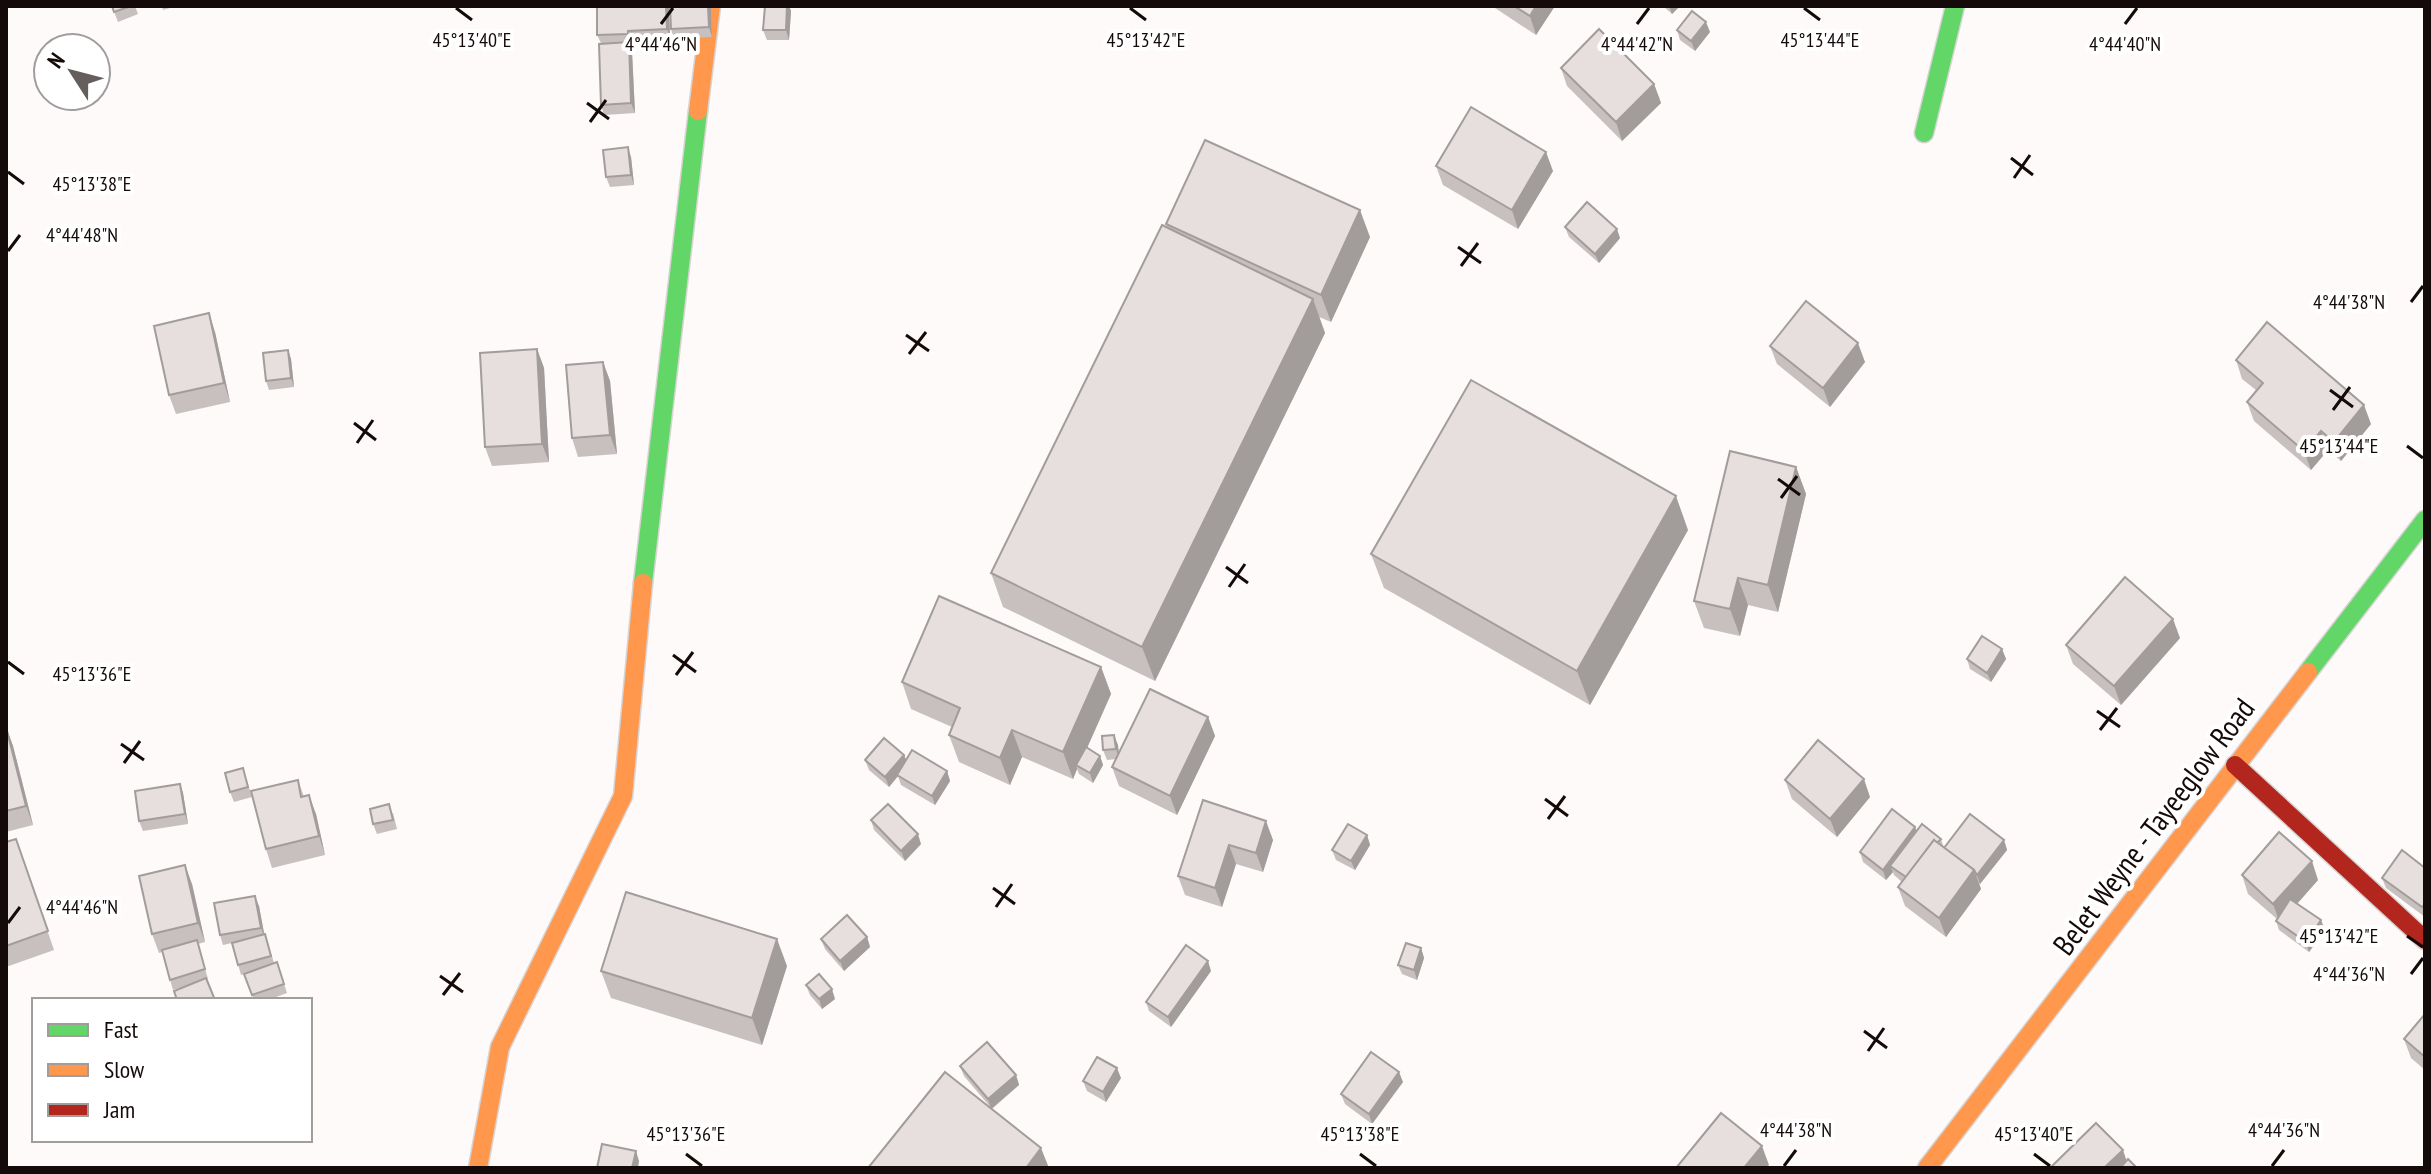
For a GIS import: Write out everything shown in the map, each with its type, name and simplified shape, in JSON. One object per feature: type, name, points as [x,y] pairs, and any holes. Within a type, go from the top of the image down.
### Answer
[{"type":"street","points":[[478,1168],[500,1047],[623,796],[647,545],[711,6]]},
{"type":"street","points":[[1924,133],[1955,6]]},
{"type":"street","name":"Belet Weyne - Tayeeglow Road","points":[[1927,1168],[2425,520]]},
{"type":"street","points":[[2235,765],[2425,940]]},
{"type":"building","points":[[112,6],[131,6],[114,12]]},
{"type":"building","points":[[597,6],[666,6],[667,29],[597,35]]},
{"type":"building","points":[[670,6],[708,6],[709,27],[671,29]]},
{"type":"building","points":[[765,6],[787,6],[786,30],[763,30]]},
{"type":"building","points":[[1514,6],[1536,6],[1530,16]]},
{"type":"building","points":[[1692,11],[1706,22],[1691,41],[1677,30]]},
{"type":"building","points":[[1599,29],[1654,84],[1616,122],[1561,68]]},
{"type":"building","points":[[629,42],[631,103],[601,105],[599,44]]},
{"type":"building","points":[[1471,107],[1546,152],[1512,210],[1436,166]]},
{"type":"building","points":[[1205,140],[1360,210],[1321,295],[1166,224]]},
{"type":"building","points":[[628,147],[631,175],[606,177],[603,150]]},
{"type":"building","points":[[1587,202],[1617,229],[1595,254],[1565,227]]},
{"type":"building","points":[[1162,225],[1313,299],[1142,647],[991,573]]},
{"type":"building","points":[[1806,301],[1858,343],[1823,388],[1770,346]]},
{"type":"building","points":[[209,313],[224,383],[169,395],[154,326]]},
{"type":"building","points":[[2267,322],[2364,405],[2334,442],[2321,431],[2304,451],[2247,402],[2263,383],[2236,360]]},
{"type":"building","points":[[537,349],[542,444],[485,447],[480,353]]},
{"type":"building","points":[[288,350],[291,378],[266,381],[263,353]]},
{"type":"building","points":[[603,362],[610,435],[572,438],[566,365]]},
{"type":"building","points":[[1471,380],[1676,496],[1577,671],[1371,554]]},
{"type":"building","points":[[1730,451],[1796,467],[1768,585],[1738,578],[1730,609],[1694,601]]},
{"type":"building","points":[[2125,577],[2173,619],[2114,686],[2066,645]]},
{"type":"building","points":[[939,596],[1101,667],[1063,752],[1012,730],[1000,758],[949,735],[960,708],[902,682]]},
{"type":"building","points":[[1982,636],[2002,649],[1987,673],[1967,659]]},
{"type":"building","points":[[1150,689],[1208,717],[1170,796],[1112,767]]},
{"type":"building","points":[[6,727],[26,806],[6,811]]},
{"type":"building","points":[[1114,735],[1116,749],[1103,750],[1102,736]]},
{"type":"building","points":[[884,738],[904,755],[885,777],[865,760]]},
{"type":"building","points":[[1818,740],[1864,779],[1830,819],[1785,780]]},
{"type":"building","points":[[1086,747],[1100,756],[1090,773],[1076,765]]},
{"type":"building","points":[[912,750],[947,771],[932,796],[897,775]]},
{"type":"building","points":[[243,768],[248,787],[230,792],[225,773]]},
{"type":"building","points":[[298,780],[301,797],[309,795],[319,836],[266,849],[251,791]]},
{"type":"building","points":[[180,784],[185,814],[139,821],[135,791]]},
{"type":"building","points":[[1203,800],[1266,821],[1256,853],[1229,845],[1215,888],[1178,876]]},
{"type":"building","points":[[389,804],[393,820],[373,824],[370,809]]},
{"type":"building","points":[[888,804],[918,834],[901,851],[871,820]]},
{"type":"building","points":[[1892,809],[1915,827],[1883,870],[1860,852]]},
{"type":"building","points":[[1970,814],[2004,840],[1977,875],[1944,848]]},
{"type":"building","points":[[1348,824],[1367,835],[1351,861],[1332,850]]},
{"type":"building","points":[[1922,824],[1941,839],[1937,843],[1934,840],[1906,877],[1890,866]]},
{"type":"building","points":[[2279,832],[2312,861],[2273,904],[2242,875]]},
{"type":"building","points":[[16,839],[48,931],[6,946],[6,842]]},
{"type":"building","points":[[1934,840],[1974,870],[1939,918],[1898,887]]},
{"type":"building","points":[[2402,850],[2425,868],[2425,904],[2422,907],[2382,878]]},
{"type":"building","points":[[185,865],[198,923],[152,934],[139,876]]},
{"type":"building","points":[[626,892],[777,939],[752,1018],[601,971]]},
{"type":"building","points":[[255,896],[261,928],[220,935],[214,903]]},
{"type":"building","points":[[2290,899],[2321,920],[2306,942],[2276,921]]},
{"type":"building","points":[[847,915],[867,937],[840,961],[821,939]]},
{"type":"building","points":[[265,934],[271,956],[238,965],[232,943]]},
{"type":"building","points":[[197,940],[205,969],[170,980],[162,950]]},
{"type":"building","points":[[1406,943],[1421,948],[1414,970],[1398,965]]},
{"type":"building","points":[[1186,945],[1208,961],[1168,1017],[1146,1002]]},
{"type":"building","points":[[277,962],[284,984],[252,995],[244,974]]},
{"type":"building","points":[[819,974],[832,989],[819,999],[806,985]]},
{"type":"building","points":[[206,978],[214,998],[176,998],[174,991]]},
{"type":"building","points":[[2425,1014],[2425,1057],[2404,1039]]},
{"type":"building","points":[[987,1042],[1016,1075],[988,1099],[960,1066]]},
{"type":"building","points":[[1371,1052],[1399,1072],[1369,1114],[1341,1094]]},
{"type":"building","points":[[1097,1057],[1117,1068],[1103,1092],[1083,1081]]},
{"type":"building","points":[[945,1072],[1041,1148],[1026,1168],[868,1168]]},
{"type":"building","points":[[1721,1113],[1762,1146],[1744,1168],[1676,1168]]},
{"type":"building","points":[[2096,1123],[2123,1150],[2104,1168],[2050,1168]]},
{"type":"building","points":[[602,1144],[636,1151],[632,1168],[597,1168]]},
{"type":"building","points":[[2128,1159],[2137,1168],[2120,1168]]},
{"type":"traffic: fast","points":[[1924,133],[1955,6]]},
{"type":"traffic: fast","points":[[643,583],[698,111]]},
{"type":"traffic: fast","points":[[2308,672],[2425,520]]},
{"type":"traffic: slow","points":[[698,111],[711,6]]},
{"type":"traffic: slow","points":[[478,1168],[500,1047],[623,796],[643,583]]},
{"type":"traffic: slow","points":[[1927,1168],[2308,672]]},
{"type":"traffic: jam","points":[[2235,765],[2425,940]]}]
